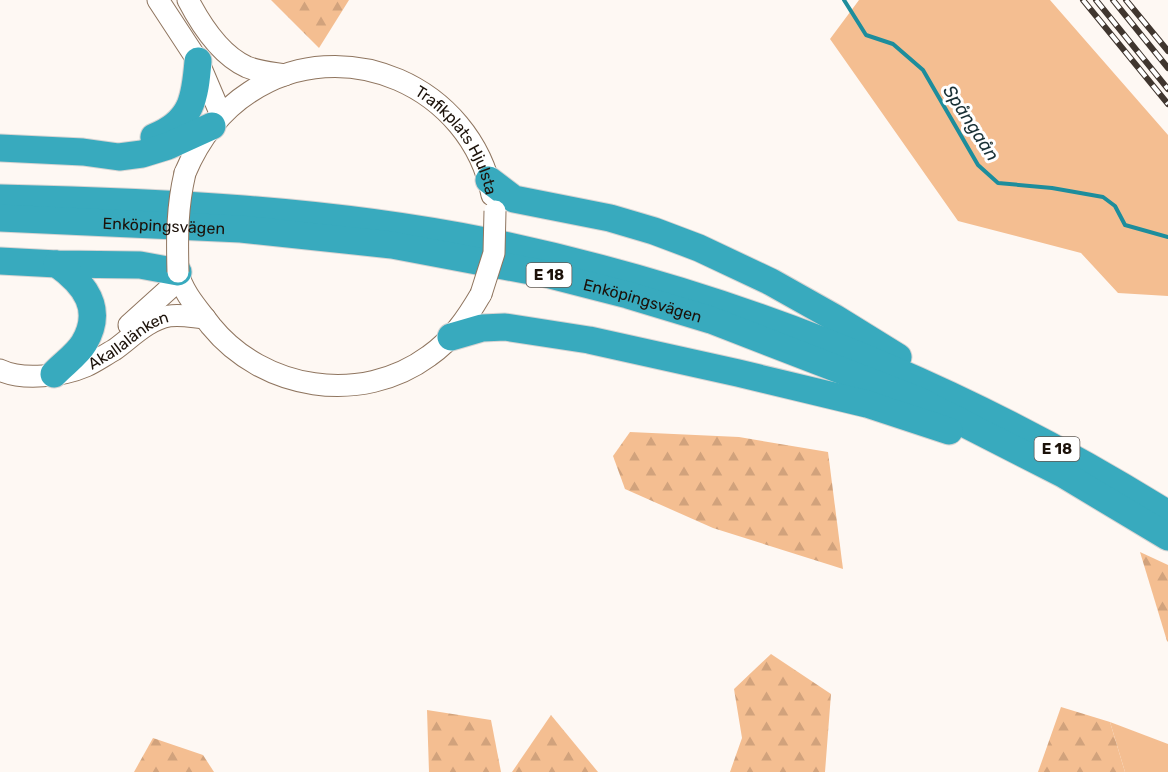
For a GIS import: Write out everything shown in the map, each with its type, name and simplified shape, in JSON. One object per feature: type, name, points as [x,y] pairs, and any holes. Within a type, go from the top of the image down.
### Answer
[{"type":"highway","points":[[83,152],[139,143],[173,129],[182,122],[196,91],[198,61]]},
{"type":"highway","points":[[0,148],[83,152],[119,157],[142,154],[168,146],[216,121]]},
{"type":"highway","points":[[489,180],[514,199],[610,218],[699,248],[771,282],[835,318],[996,417]]},
{"type":"highway","name":"Enköpingsvägen","points":[[0,198],[189,205],[372,223],[483,241],[606,269],[774,321],[862,356],[996,417],[1071,457],[1168,514]]},
{"type":"highway","name":"Enköpingsvägen","points":[[0,218],[241,229],[392,246],[546,274],[628,295],[711,320],[918,400],[1063,474],[1168,537]]},
{"type":"highway","points":[[0,261],[140,265],[179,275]]},
{"type":"highway","points":[[54,374],[83,345],[91,327],[91,307],[86,290],[75,277],[57,264]]},
{"type":"highway","points":[[452,337],[482,328],[505,327],[590,340],[738,373],[867,404],[932,425],[1063,474]]},
{"type":"main road","points":[[158,0],[198,61],[216,121]]},
{"type":"main road","points":[[188,0],[199,22],[234,60],[248,68],[285,75]]},
{"type":"main road","name":"Trafikplats Hjulsta","points":[[320,67],[345,67],[373,71],[398,79],[429,96],[461,126],[476,148],[489,180],[495,211],[494,253],[481,294],[468,317],[452,337],[429,357],[402,372],[376,381],[349,386],[321,386],[293,381],[267,371],[249,361],[218,334],[205,318],[179,275],[176,225],[179,198],[192,156],[216,121],[250,91],[285,75],[320,67]]},
{"type":"main road","name":"Akallalänken","points":[[54,374],[85,358],[112,339],[163,296],[179,275]]},
{"type":"main road","name":"Akallalänken","points":[[0,370],[8,374],[31,377],[86,366],[149,324],[167,316],[183,315],[205,318]]},
{"type":"green space","points":[[271,0],[349,0],[319,48]]},
{"type":"green space","points":[[859,0],[1050,0],[1168,135],[1168,296],[1118,293],[1081,253],[958,221],[830,39]]},
{"type":"green space","points":[[630,432],[739,437],[828,452],[843,569],[713,528],[625,489],[613,456]]},
{"type":"green space","points":[[1140,552],[1168,565],[1168,642],[1167,641]]},
{"type":"green space","points":[[771,654],[831,694],[825,772],[730,772],[742,738],[734,689]]},
{"type":"green space","points":[[1061,707],[1110,722],[1125,772],[1038,772]]},
{"type":"green space","points":[[427,710],[491,720],[501,772],[429,772]]},
{"type":"green space","points":[[551,715],[598,772],[512,772]]},
{"type":"green space","points":[[1110,722],[1168,744],[1168,772],[1125,772]]},
{"type":"green space","points":[[153,738],[203,755],[214,772],[134,772]]},
{"type":"waterway","name":"Spångaån","points":[[844,0],[866,35],[893,44],[923,70],[978,165],[998,183],[1052,188],[1103,197],[1115,206],[1125,225],[1168,237]]},
{"type":"railway","points":[[1083,0],[1168,104]]},
{"type":"railway","points":[[1096,0],[1168,89]]},
{"type":"railway","points":[[1113,0],[1168,68]]},
{"type":"railway","points":[[1126,0],[1168,51]]}]
